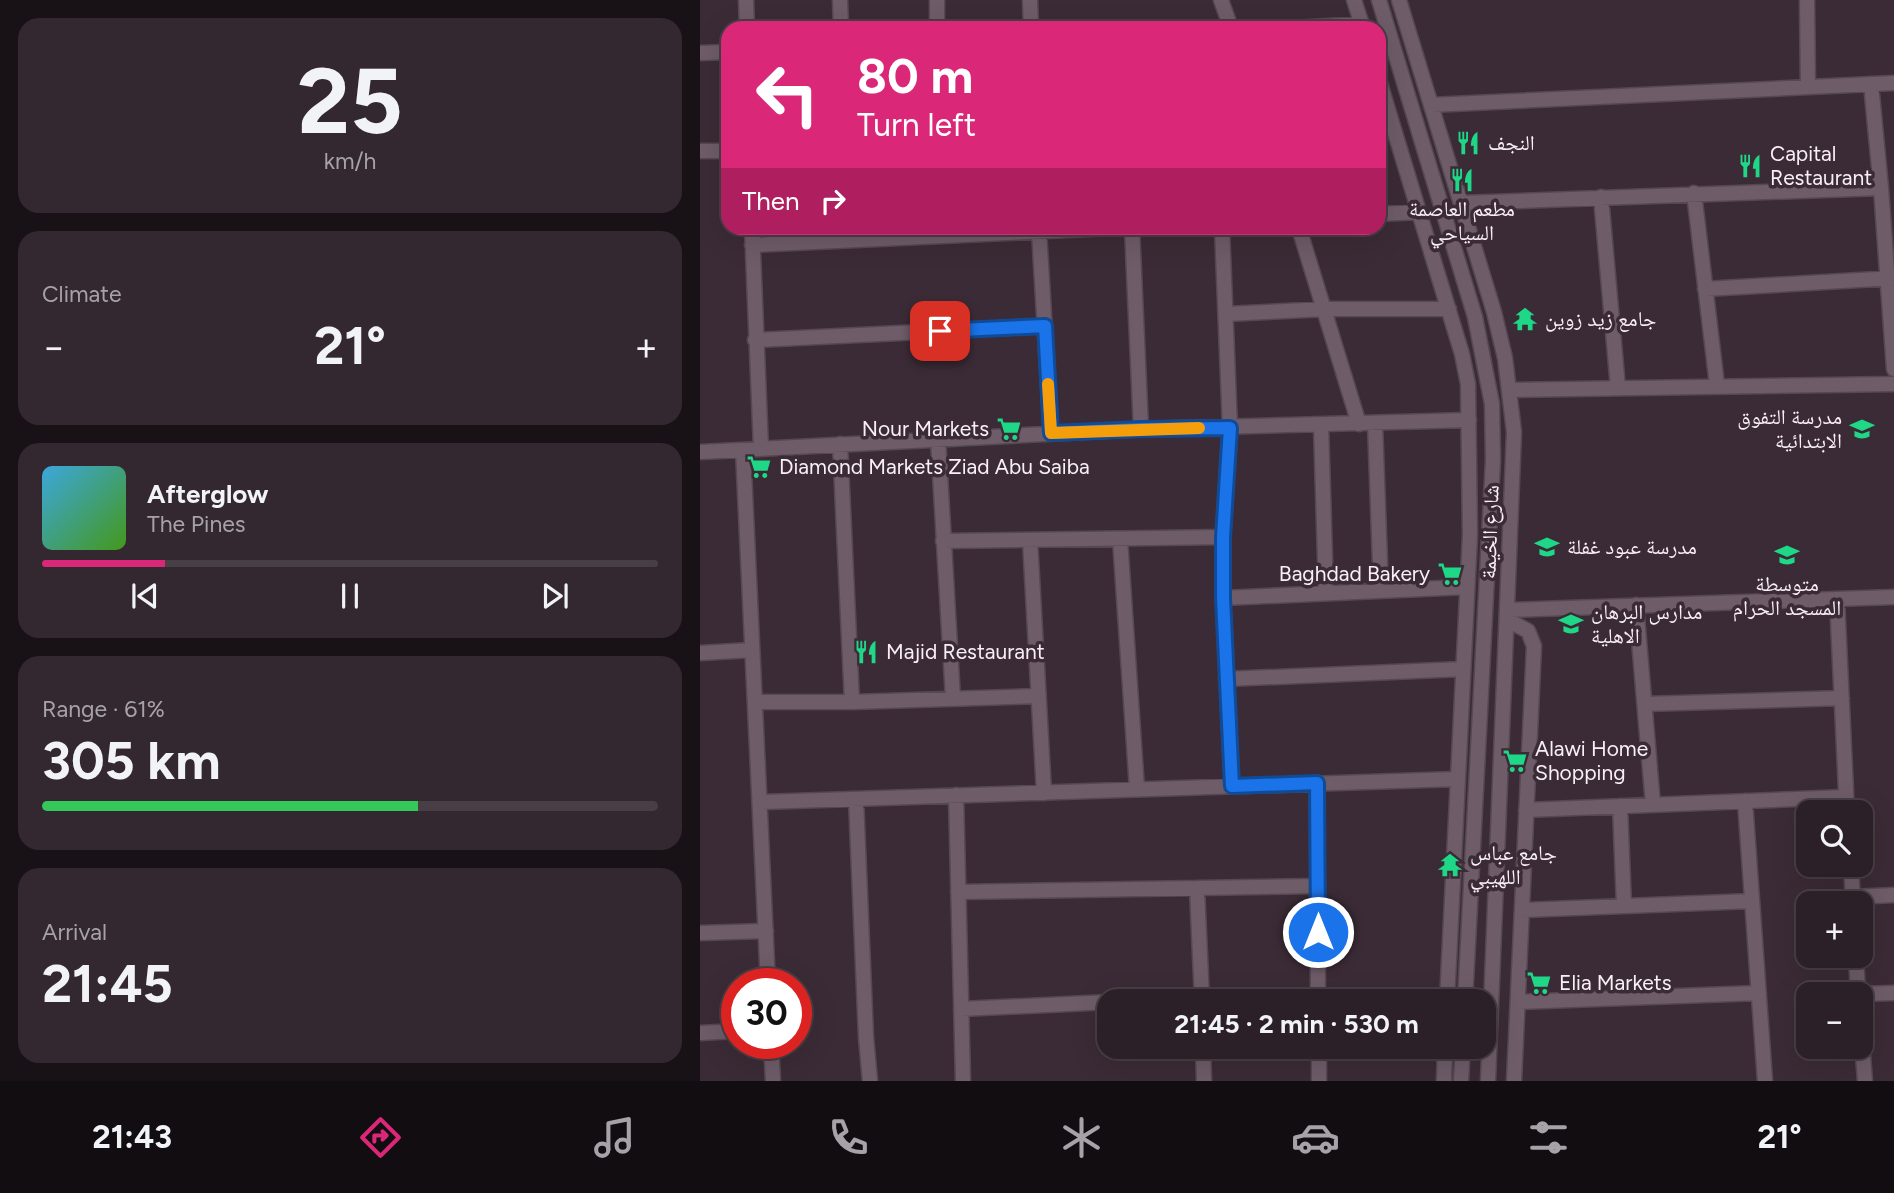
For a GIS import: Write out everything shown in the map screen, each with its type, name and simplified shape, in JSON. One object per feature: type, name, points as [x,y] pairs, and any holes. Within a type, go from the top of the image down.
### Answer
[{"type":"street","points":[[746,0],[747,21]]},
{"type":"street","points":[[840,0],[841,21]]},
{"type":"street","points":[[937,0],[937,21]]},
{"type":"street","points":[[1030,0],[1031,21]]},
{"type":"street","points":[[1222,0],[1229,21]]},
{"type":"street","points":[[1354,0],[1361,21]]},
{"type":"street","name":"شارع الخيمة","points":[[1378,0],[1384,21]]},
{"type":"street","name":"شارع الخيمة","points":[[1399,0],[1494,312],[1510,390],[1514,432],[1488,1081]]},
{"type":"street","points":[[1807,0],[1808,87]]},
{"type":"street","name":"شارع الخيمة","points":[[1386,26],[1475,317],[1492,404],[1489,537],[1466,989]]},
{"type":"street","points":[[700,53],[721,52]]},
{"type":"street","points":[[1432,105],[1894,83]]},
{"type":"street","points":[[1871,84],[1891,278],[1894,369]]},
{"type":"street","points":[[1386,121],[1419,212],[1449,309],[1468,384],[1470,535],[1448,989]]},
{"type":"street","points":[[700,151],[721,151]]},
{"type":"street","points":[[1461,203],[1881,188]]},
{"type":"street","points":[[1694,194],[1717,385]]},
{"type":"street","points":[[1601,197],[1618,388]]},
{"type":"street","points":[[1386,214],[1419,212]]},
{"type":"street","points":[[752,235],[761,449]]},
{"type":"street","points":[[752,245],[845,235]]},
{"type":"street","points":[[1039,235],[1051,433]]},
{"type":"street","points":[[1132,235],[1141,429]]},
{"type":"street","points":[[1222,235],[1230,428],[1223,537],[1223,598],[1232,786]]},
{"type":"street","points":[[1301,235],[1359,424]]},
{"type":"street","points":[[1705,289],[1891,278]]},
{"type":"street","points":[[1226,314],[1325,309],[1449,309]]},
{"type":"street","points":[[755,340],[1045,326]]},
{"type":"street","points":[[1510,390],[1894,384]]},
{"type":"street","points":[[700,452],[1141,429],[1469,420]]},
{"type":"street","points":[[1375,423],[1381,591]]},
{"type":"street","points":[[1321,425],[1326,593]]},
{"type":"street","points":[[938,439],[953,699]]},
{"type":"street","points":[[839,444],[852,702]]},
{"type":"street","points":[[743,450],[767,968]]},
{"type":"street","points":[[1470,535],[1489,537]]},
{"type":"street","points":[[943,541],[1223,537]]},
{"type":"street","points":[[1120,538],[1137,789]]},
{"type":"street","points":[[1030,540],[1044,793]]},
{"type":"street","points":[[1223,598],[1466,587]]},
{"type":"street","points":[[1508,615],[1636,605],[1894,597]]},
{"type":"street","points":[[1837,599],[1847,800]]},
{"type":"street","points":[[1636,605],[1653,805]]},
{"type":"street","points":[[1508,615],[1528,631],[1534,640],[1514,1081]]},
{"type":"street","points":[[1483,646],[1493,664],[1501,664],[1506,659]]},
{"type":"street","points":[[700,653],[752,650]]},
{"type":"street","points":[[1226,679],[1463,669]]},
{"type":"street","points":[[755,702],[1038,696]]},
{"type":"street","points":[[1644,704],[1842,698]]},
{"type":"street","points":[[1478,752],[1492,739],[1499,741],[1502,748]]},
{"type":"street","points":[[760,802],[1457,779]]},
{"type":"street","points":[[1317,783],[1318,989]]},
{"type":"street","points":[[956,795],[963,1081]]},
{"type":"street","points":[[856,799],[870,1081]]},
{"type":"street","points":[[1526,810],[1745,801],[1796,802]]},
{"type":"street","points":[[1745,801],[1765,1081]]},
{"type":"street","points":[[1620,806],[1624,906]]},
{"type":"street","points":[[958,892],[1318,886]]},
{"type":"street","points":[[1197,888],[1202,989]]},
{"type":"street","points":[[1496,890],[1523,890]]},
{"type":"street","points":[[1873,898],[1894,895]]},
{"type":"street","points":[[1522,910],[1752,901]]},
{"type":"street","points":[[700,933],[766,931]]},
{"type":"street","points":[[1518,1002],[1759,993]]},
{"type":"street","points":[[1873,994],[1894,993]]},
{"type":"street","points":[[961,1009],[1097,1003]]},
{"type":"street","points":[[700,1033],[721,1032]]},
{"type":"street","points":[[772,1059],[773,1081]]},
{"type":"street","points":[[1203,1059],[1204,1081]]},
{"type":"street","points":[[1319,1059],[1319,1081]]},
{"type":"street","points":[[1444,1081],[1445,1059]]},
{"type":"street","points":[[1461,1081],[1462,1059]]},
{"type":"street","points":[[1863,1059],[1865,1081]]},
{"type":"slow traffic","points":[[1048,384],[1051,433],[1199,428]]},
{"type":"place","name":"النجف","points":[[1468,143]]},
{"type":"place","name":"Capital Restaurant","points":[[1750,166]]},
{"type":"place","name":"مطعم العاصمة السياحي","points":[[1462,180]]},
{"type":"place","name":"جامع زيد زوين","points":[[1525,319]]},
{"type":"place","name":"Nour Markets","points":[[1009,429]]},
{"type":"place","name":"مدرسة التفوق الابتدائية","points":[[1862,429]]},
{"type":"place","name":"Diamond Markets Ziad Abu Saiba","points":[[759,467]]},
{"type":"place","name":"مدرسة عبود غفلة","points":[[1547,547]]},
{"type":"place","name":"متوسطة المسجد الحرام","points":[[1787,555]]},
{"type":"place","name":"Baghdad Bakery","points":[[1450,574]]},
{"type":"place","name":"مدارس البرهان الاهلية","points":[[1571,624]]},
{"type":"place","name":"Majid Restaurant","points":[[866,652]]},
{"type":"place","name":"Alawi Home Shopping","points":[[1515,761]]},
{"type":"place","name":"جامع عباس اللهيبي","points":[[1450,865]]},
{"type":"place","name":"Elia Markets","points":[[1539,983]]},
{"type":"route","points":[[940,331],[1045,326],[1051,433],[1230,428],[1223,537],[1223,598],[1232,786],[1317,783],[1318,932]]}]
